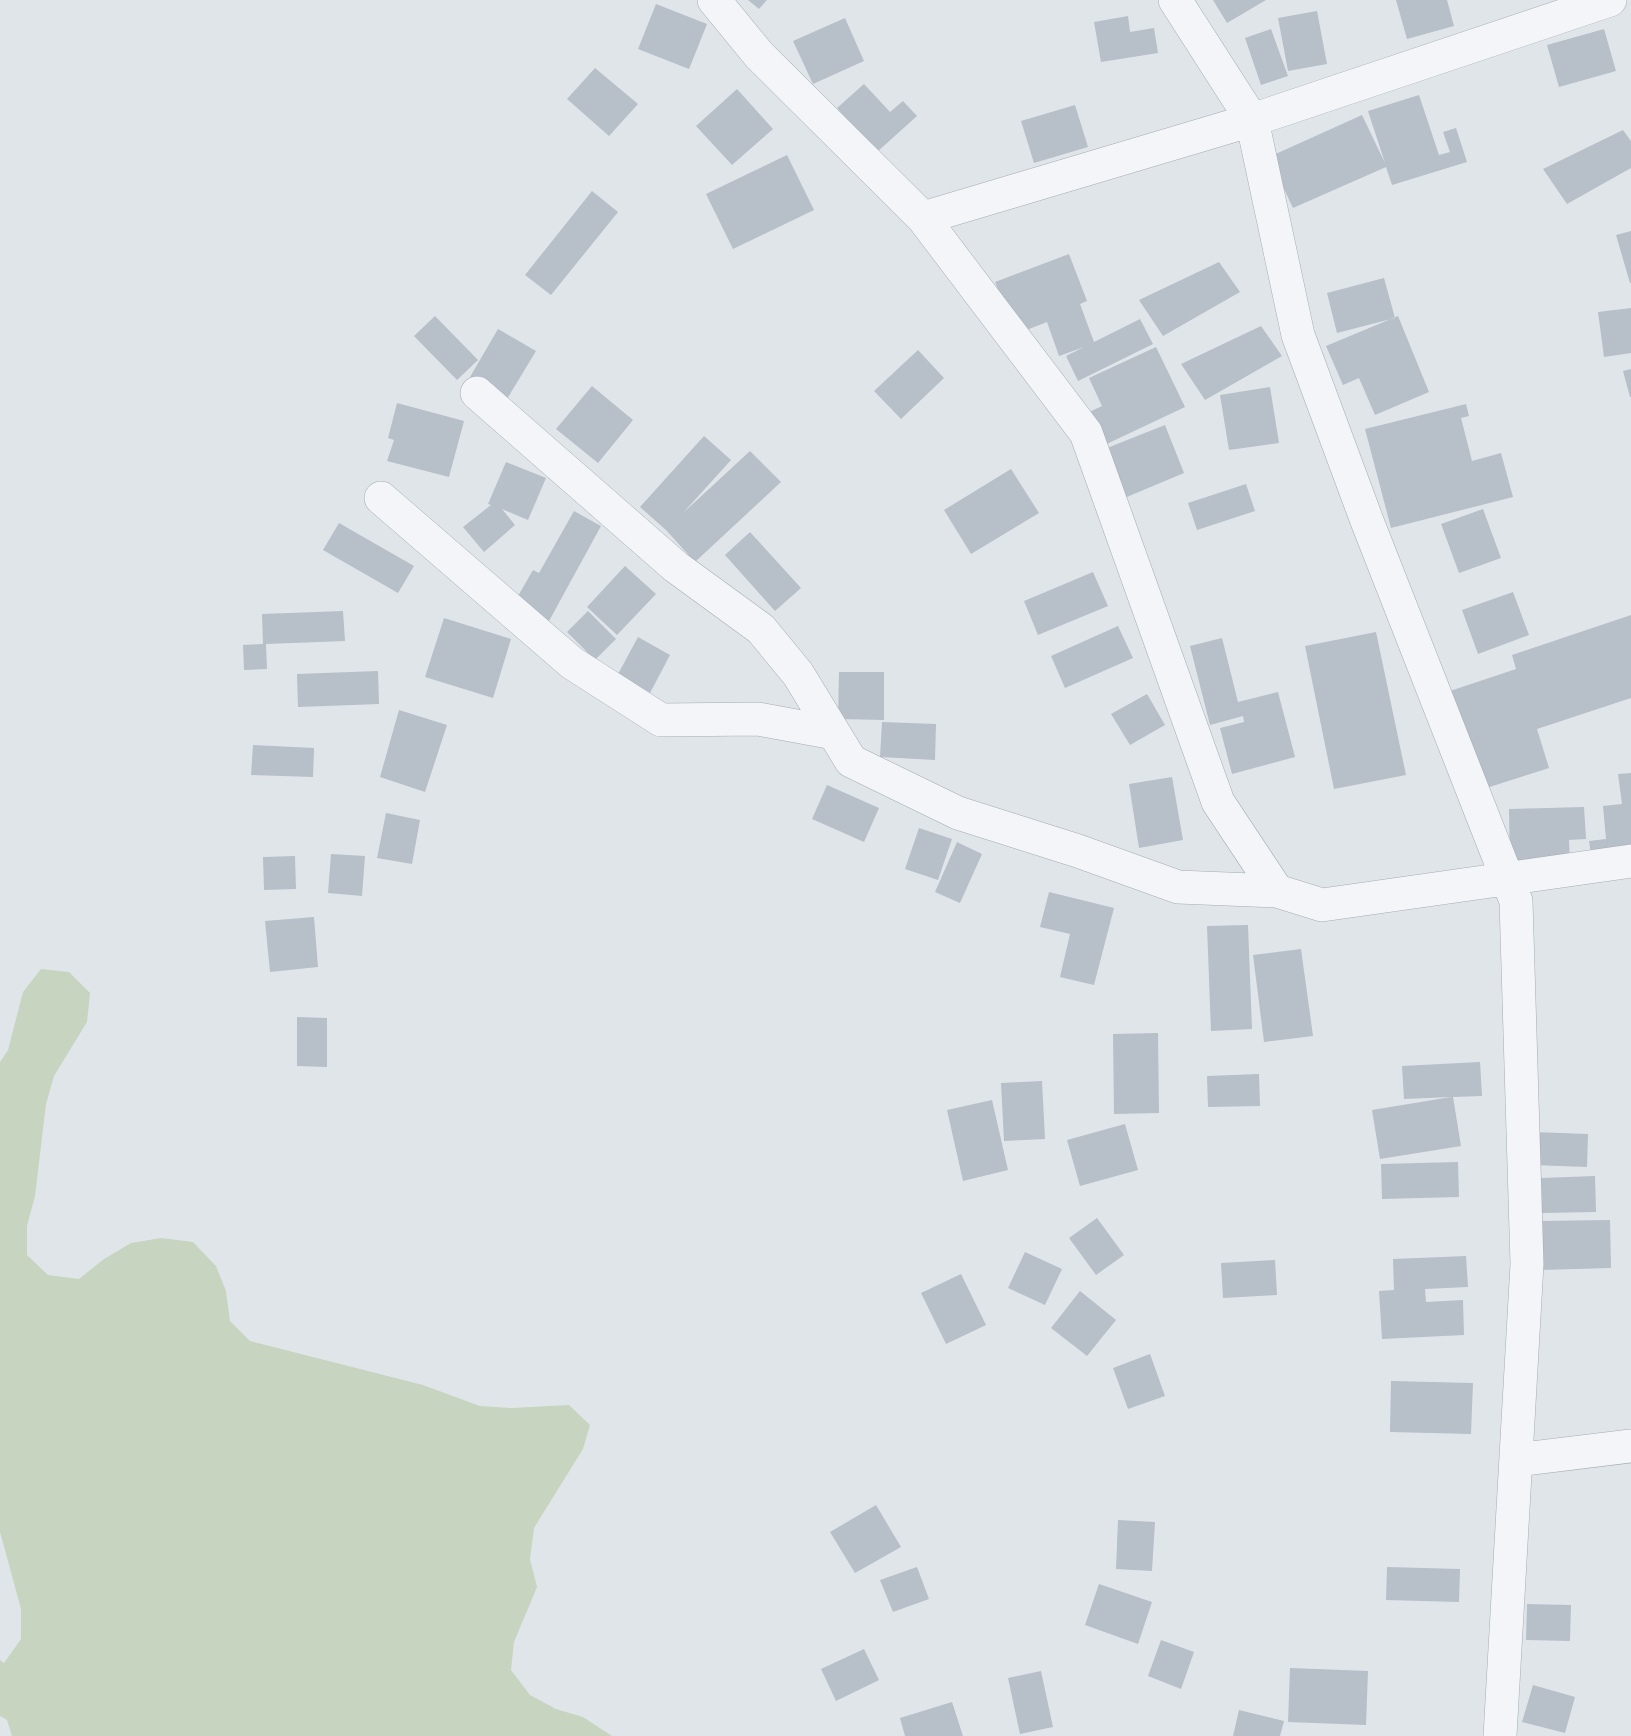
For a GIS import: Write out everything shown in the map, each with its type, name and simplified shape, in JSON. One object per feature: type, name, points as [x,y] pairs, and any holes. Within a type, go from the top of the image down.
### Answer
[{"type":"street","points":[[714,0],[759,55],[924,218],[1086,433],[1218,802],[1277,891]]},
{"type":"street","points":[[1175,0],[1252,120],[1298,335],[1367,521],[1516,902],[1527,1264],[1500,1736]]},
{"type":"street","points":[[924,218],[1252,120],[1610,0]]},
{"type":"street","points":[[1629,0],[1631,7]]},
{"type":"street","points":[[477,393],[676,567],[761,629],[798,674],[850,761],[958,813],[1078,851],[1178,887],[1277,891],[1322,905],[1631,861]]},
{"type":"street","points":[[381,498],[573,663],[661,720],[758,719],[834,733]]},
{"type":"street","points":[[1516,1460],[1631,1446]]},
{"type":"green space","points":[[41,969],[69,972],[90,993],[87,1022],[54,1076],[46,1104],[35,1196],[27,1226],[27,1255],[48,1275],[79,1279],[104,1259],[131,1243],[161,1238],[193,1242],[216,1266],[226,1291],[230,1321],[250,1341],[423,1385],[480,1406],[511,1408],[569,1405],[590,1425],[583,1449],[534,1528],[530,1559],[537,1587],[514,1642],[511,1670],[530,1695],[556,1709],[583,1717],[612,1736],[12,1736],[7,1720],[0,1716],[0,1660],[4,1663],[21,1639],[21,1609],[0,1532],[0,1062],[8,1050],[23,992]]},
{"type":"building","points":[[748,0],[767,0],[759,9]]},
{"type":"building","points":[[1213,0],[1266,0],[1227,23]]},
{"type":"building","points":[[1396,0],[1447,0],[1454,26],[1407,39]]},
{"type":"building","points":[[656,4],[707,24],[689,69],[638,49]]},
{"type":"building","points":[[1317,11],[1327,64],[1288,71],[1278,18]]},
{"type":"building","points":[[1128,16],[1130,32],[1154,28],[1158,53],[1101,62],[1094,22]]},
{"type":"building","points":[[845,18],[864,61],[813,84],[793,41]]},
{"type":"building","points":[[1271,29],[1288,76],[1261,85],[1245,38]]},
{"type":"building","points":[[1604,29],[1616,71],[1559,87],[1547,45]]},
{"type":"building","points":[[595,68],[638,104],[609,136],[567,99]]},
{"type":"building","points":[[864,84],[890,112],[903,101],[917,116],[877,152],[837,108]]},
{"type":"building","points":[[737,89],[773,129],[732,165],[696,126]]},
{"type":"building","points":[[1419,95],[1439,155],[1450,152],[1443,132],[1456,128],[1467,162],[1392,185],[1386,167],[1293,208],[1269,157],[1362,115],[1385,163],[1368,111]]},
{"type":"building","points":[[1075,105],[1088,147],[1034,163],[1021,121]]},
{"type":"building","points":[[1623,130],[1631,141],[1631,168],[1567,204],[1543,169]]},
{"type":"building","points":[[787,155],[814,210],[733,249],[706,194]]},
{"type":"building","points":[[592,191],[618,212],[551,295],[525,275]]},
{"type":"building","points":[[1631,231],[1631,283],[1630,283],[1616,235]]},
{"type":"building","points":[[1069,254],[1087,301],[1080,304],[1094,342],[1140,319],[1153,344],[1078,381],[1066,356],[1084,347],[1059,356],[1047,322],[1016,334],[995,282]]},
{"type":"building","points":[[1219,262],[1240,292],[1163,336],[1139,300]]},
{"type":"building","points":[[1384,278],[1395,318],[1337,333],[1327,293]]},
{"type":"building","points":[[1631,308],[1631,353],[1604,357],[1598,312]]},
{"type":"building","points":[[435,316],[478,360],[457,380],[414,336]]},
{"type":"building","points":[[1398,316],[1429,392],[1375,415],[1359,378],[1343,385],[1326,346]]},
{"type":"building","points":[[1261,326],[1282,356],[1205,400],[1181,364]]},
{"type":"building","points":[[498,329],[536,351],[507,399],[470,377]]},
{"type":"building","points":[[1156,347],[1185,407],[1096,449],[1081,416],[1102,406],[1089,378]]},
{"type":"building","points":[[918,350],[944,378],[901,419],[874,391]]},
{"type":"building","points":[[1631,369],[1631,397],[1630,397],[1623,371]]},
{"type":"building","points":[[592,386],[633,420],[598,463],[556,429]]},
{"type":"building","points":[[1270,387],[1279,443],[1229,450],[1220,395]]},
{"type":"building","points":[[397,403],[464,421],[449,477],[387,461],[394,440],[388,438]]},
{"type":"building","points":[[1466,404],[1469,416],[1461,418],[1472,461],[1501,453],[1513,497],[1391,528],[1365,429]]},
{"type":"building","points":[[1165,425],[1184,473],[1122,499],[1102,450]]},
{"type":"building","points":[[704,436],[731,460],[683,513],[750,451],[781,482],[695,562],[666,530],[640,507]]},
{"type":"building","points":[[506,462],[546,478],[528,520],[502,509],[515,525],[484,552],[463,527],[491,505],[488,504]]},
{"type":"building","points":[[1011,469],[1039,513],[971,554],[944,510]]},
{"type":"building","points":[[1246,484],[1255,511],[1197,530],[1188,503]]},
{"type":"building","points":[[1483,509],[1501,558],[1459,573],[1441,524]]},
{"type":"building","points":[[574,511],[601,526],[549,621],[514,603],[533,570],[539,573]]},
{"type":"building","points":[[339,523],[414,566],[398,593],[323,550]]},
{"type":"building","points":[[750,532],[801,588],[775,611],[725,555]]},
{"type":"building","points":[[625,566],[656,594],[617,635],[587,607]]},
{"type":"building","points":[[1093,572],[1108,606],[1038,635],[1024,601]]},
{"type":"building","points":[[1513,592],[1529,635],[1478,654],[1462,610]]},
{"type":"building","points":[[343,611],[345,641],[266,644],[267,669],[244,670],[243,645],[263,644],[262,614]]},
{"type":"building","points":[[588,611],[616,639],[595,660],[567,632]]},
{"type":"building","points":[[1631,615],[1631,698],[1537,729],[1549,768],[1477,791],[1444,693],[1516,669],[1512,655]]},
{"type":"building","points":[[444,618],[511,639],[493,698],[425,677]]},
{"type":"building","points":[[1118,626],[1133,658],[1065,688],[1051,656]]},
{"type":"building","points":[[1376,632],[1406,775],[1334,789],[1305,646]]},
{"type":"building","points":[[638,637],[670,655],[650,693],[617,676]]},
{"type":"building","points":[[1222,638],[1238,702],[1278,692],[1295,757],[1232,774],[1220,728],[1244,722],[1243,716],[1210,725],[1190,646]]},
{"type":"building","points":[[378,671],[379,704],[298,707],[297,674]]},
{"type":"building","points":[[839,672],[884,672],[884,720],[838,719]]},
{"type":"building","points":[[1147,694],[1165,725],[1130,745],[1111,714]]},
{"type":"building","points":[[399,710],[447,725],[425,792],[380,777]]},
{"type":"building","points":[[882,722],[936,724],[935,760],[880,757]]},
{"type":"building","points":[[253,745],[314,748],[313,777],[251,775]]},
{"type":"building","points":[[1631,773],[1631,856],[1592,861],[1589,841],[1606,839],[1603,806],[1622,804],[1618,774]]},
{"type":"building","points":[[1172,777],[1183,840],[1139,848],[1129,784]]},
{"type":"building","points":[[827,785],[879,808],[864,842],[812,819]]},
{"type":"building","points":[[1584,807],[1586,839],[1569,840],[1570,868],[1510,869],[1509,809]]},
{"type":"building","points":[[386,813],[420,820],[412,864],[377,858]]},
{"type":"building","points":[[919,828],[952,839],[938,880],[905,869]]},
{"type":"building","points":[[957,842],[982,854],[960,903],[935,892]]},
{"type":"building","points":[[331,854],[365,856],[362,896],[328,893]]},
{"type":"building","points":[[295,856],[296,889],[264,890],[263,857]]},
{"type":"building","points":[[1049,892],[1114,908],[1094,985],[1060,977],[1070,934],[1040,927]]},
{"type":"building","points":[[314,917],[318,967],[270,972],[265,921]]},
{"type":"building","points":[[1248,925],[1252,1029],[1211,1031],[1207,926]]},
{"type":"building","points":[[1301,949],[1313,1036],[1264,1042],[1253,955]]},
{"type":"building","points":[[297,1017],[327,1018],[327,1067],[297,1066]]},
{"type":"building","points":[[1158,1033],[1159,1113],[1114,1114],[1113,1034]]},
{"type":"building","points":[[1480,1062],[1482,1096],[1453,1097],[1461,1146],[1380,1159],[1372,1110],[1451,1097],[1404,1099],[1402,1066]]},
{"type":"building","points":[[1259,1074],[1260,1106],[1208,1107],[1207,1076]]},
{"type":"building","points":[[1042,1081],[1045,1139],[1004,1141],[1001,1083]]},
{"type":"building","points":[[992,1100],[1008,1170],[963,1181],[947,1110]]},
{"type":"building","points":[[1125,1124],[1138,1170],[1080,1186],[1067,1140]]},
{"type":"building","points":[[1533,1132],[1588,1134],[1587,1167],[1532,1165]]},
{"type":"building","points":[[1458,1162],[1459,1197],[1382,1199],[1381,1164]]},
{"type":"building","points":[[1595,1176],[1596,1212],[1542,1213],[1541,1178]]},
{"type":"building","points":[[1097,1218],[1124,1255],[1096,1275],[1069,1238]]},
{"type":"building","points":[[1610,1220],[1611,1268],[1541,1270],[1540,1221]]},
{"type":"building","points":[[1025,1252],[1062,1269],[1045,1305],[1008,1288]]},
{"type":"building","points":[[1466,1256],[1468,1287],[1425,1289],[1426,1302],[1463,1300],[1464,1335],[1382,1339],[1379,1291],[1394,1290],[1393,1259]]},
{"type":"building","points":[[1275,1260],[1277,1295],[1223,1298],[1221,1263]]},
{"type":"building","points":[[961,1274],[986,1325],[946,1344],[921,1293]]},
{"type":"building","points":[[1080,1291],[1116,1320],[1087,1356],[1051,1328]]},
{"type":"building","points":[[1150,1354],[1165,1396],[1128,1409],[1113,1368]]},
{"type":"building","points":[[1391,1381],[1473,1383],[1471,1434],[1390,1432]]},
{"type":"building","points":[[876,1505],[901,1547],[855,1573],[830,1532]]},
{"type":"building","points":[[1118,1520],[1155,1522],[1152,1571],[1116,1569]]},
{"type":"building","points":[[917,1567],[929,1599],[893,1612],[880,1580]]},
{"type":"building","points":[[1387,1567],[1460,1569],[1459,1602],[1386,1600]]},
{"type":"building","points":[[1099,1584],[1152,1602],[1138,1644],[1085,1625]]},
{"type":"building","points":[[1527,1604],[1571,1605],[1570,1641],[1526,1640]]},
{"type":"building","points":[[1161,1640],[1194,1652],[1181,1689],[1148,1676]]},
{"type":"building","points":[[864,1649],[879,1680],[836,1701],[821,1669]]},
{"type":"building","points":[[1290,1668],[1368,1671],[1366,1725],[1288,1722]]},
{"type":"building","points":[[1041,1671],[1053,1727],[1020,1734],[1008,1678]]},
{"type":"building","points":[[1533,1685],[1575,1697],[1565,1733],[1522,1722]]},
{"type":"building","points":[[952,1702],[963,1736],[905,1736],[900,1718]]},
{"type":"building","points":[[1239,1710],[1284,1721],[1280,1736],[1233,1736]]}]
